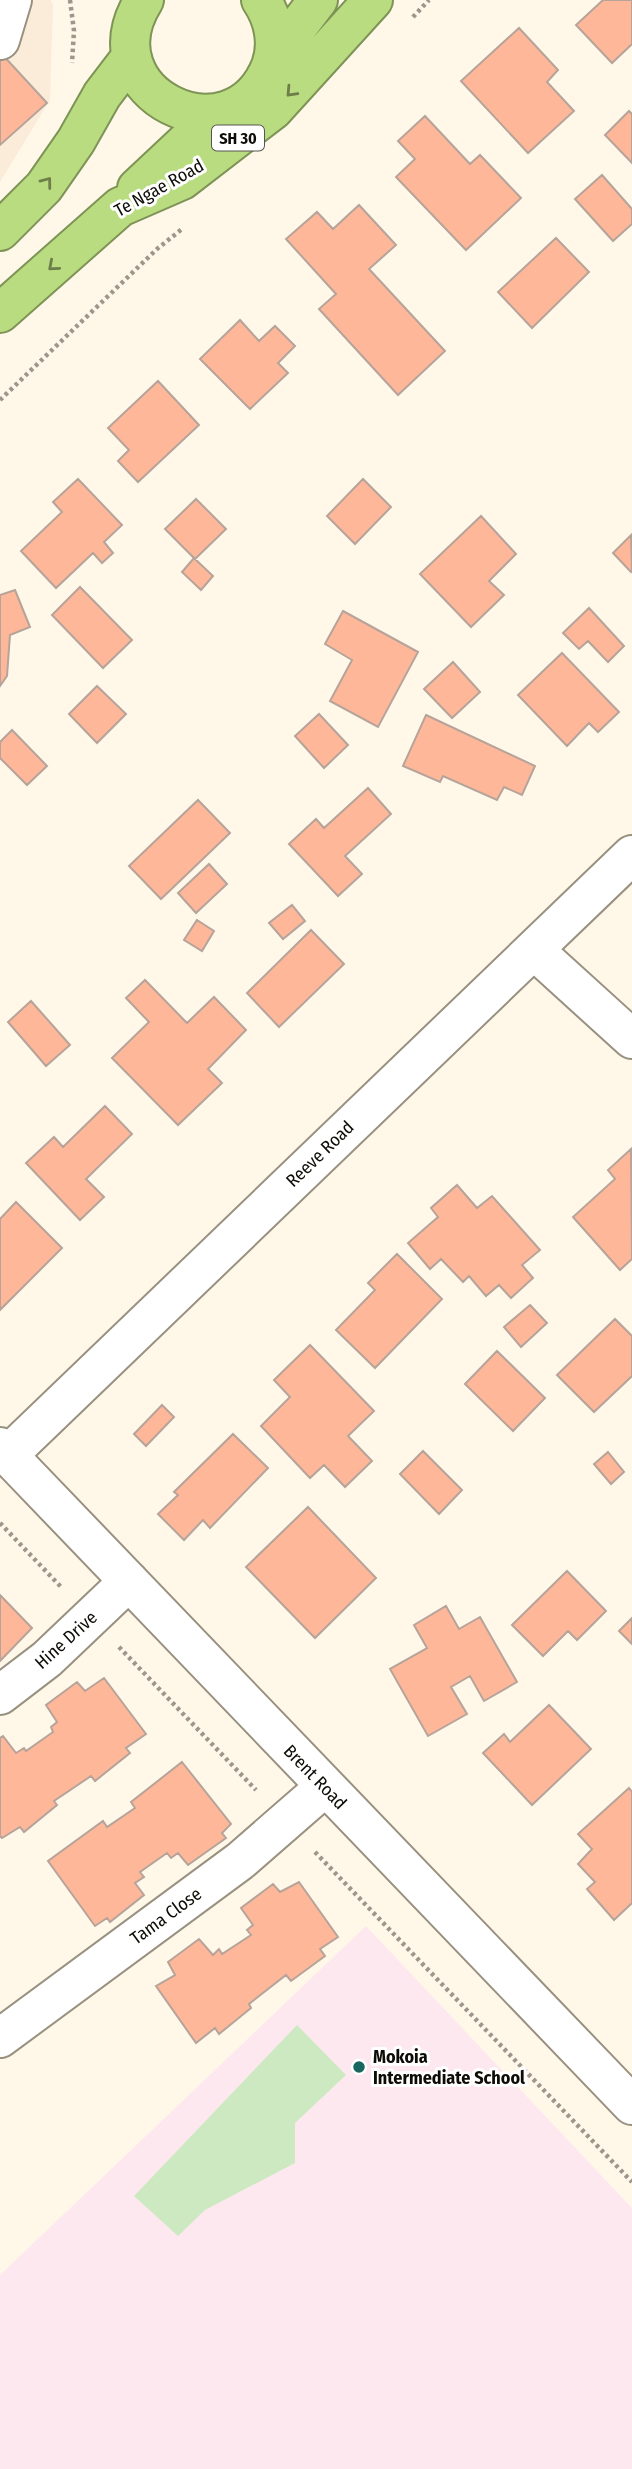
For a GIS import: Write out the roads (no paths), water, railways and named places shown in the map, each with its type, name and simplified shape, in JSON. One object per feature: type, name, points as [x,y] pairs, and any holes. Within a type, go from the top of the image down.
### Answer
[{"type":"highway","points":[[144,0],[136,13],[130,34],[131,57],[139,79],[154,96],[173,108],[195,114],[217,113],[237,106],[254,94],[266,78],[274,59],[318,0]]},
{"type":"highway","points":[[261,0],[269,11],[275,34],[274,59]]},
{"type":"highway","name":"Te Ngae Road","points":[[0,313],[120,207],[182,180],[274,110],[373,0]]},
{"type":"highway","points":[[0,231],[44,187],[76,141],[102,95],[131,57]]},
{"type":"highway","points":[[120,207],[145,179],[217,113]]},
{"type":"street","points":[[0,40],[12,0]]},
{"type":"street","name":"Reeve Road","points":[[4,1451],[632,855]]},
{"type":"street","points":[[534,950],[632,1039]]},
{"type":"street","name":"Brent Road","points":[[4,1451],[632,2105]]},
{"type":"street","name":"Hine Drive","points":[[0,1695],[47,1659],[129,1581]]},
{"type":"street","name":"Tama Close","points":[[0,2038],[240,1861],[326,1787]]},
{"type":"place","name":"Mokoia Intermediate School","points":[[359,2067]]}]
